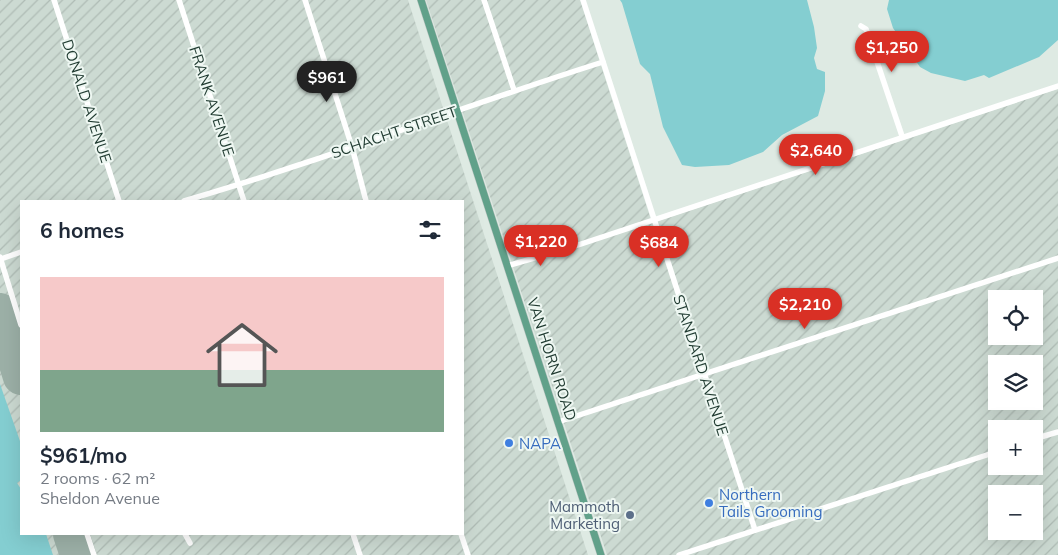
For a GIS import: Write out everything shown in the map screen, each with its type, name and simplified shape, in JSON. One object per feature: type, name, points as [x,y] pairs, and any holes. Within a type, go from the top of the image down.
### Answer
[{"type":"main road","name":"VAN HORN ROAD","points":[[421,0],[601,555]]},
{"type":"street","name":"DONALD AVENUE","points":[[54,0],[119,200]]},
{"type":"street","name":"FRANK AVENUE","points":[[179,0],[244,200]]},
{"type":"street","points":[[305,0],[352,147],[366,200]]},
{"type":"street","points":[[484,0],[514,90]]},
{"type":"street","name":"STANDARD AVENUE","points":[[583,0],[755,530]]},
{"type":"street","points":[[861,26],[866,29],[902,136]]},
{"type":"street","name":"SCHACHT STREET","points":[[187,200],[239,185],[514,90],[603,62]]},
{"type":"street","points":[[507,266],[569,248],[902,136],[1058,86]]},
{"type":"street","points":[[20,252],[0,258],[20,322]]},
{"type":"street","points":[[558,422],[1058,258]]},
{"type":"street","points":[[1043,437],[1058,432]]},
{"type":"street","points":[[679,555],[988,455]]},
{"type":"street","points":[[87,535],[94,555]]},
{"type":"street","points":[[186,535],[190,543]]},
{"type":"street","points":[[353,535],[360,555]]},
{"type":"street","points":[[461,535],[468,555]]},
{"type":"shaded area","points":[[0,0],[408,0],[588,555],[0,555]]},
{"type":"shaded area","points":[[426,0],[580,0],[652,223],[1058,89],[1058,555],[607,555]]},
{"type":"water","points":[[620,0],[807,0],[817,48],[814,58],[817,69],[825,72],[825,91],[818,116],[782,135],[763,152],[729,165],[695,167],[682,165],[663,127],[650,74],[640,64]]},
{"type":"water","points":[[889,0],[1058,0],[1058,40],[1039,57],[989,78],[984,75],[965,81],[931,73],[920,67],[893,28],[887,9]]},
{"type":"water","points":[[0,384],[20,441],[20,481],[17,483],[20,488],[20,535],[46,535],[53,555],[0,555]]},
{"type":"runway","points":[[0,311],[20,374]]},
{"type":"runway","points":[[71,535],[78,555]]},
{"type":"place","name":"NAPA","points":[[509,443]]},
{"type":"place","name":"Northern Tails Grooming","points":[[709,503]]},
{"type":"place","name":"Mammoth Marketing","points":[[630,515]]}]
